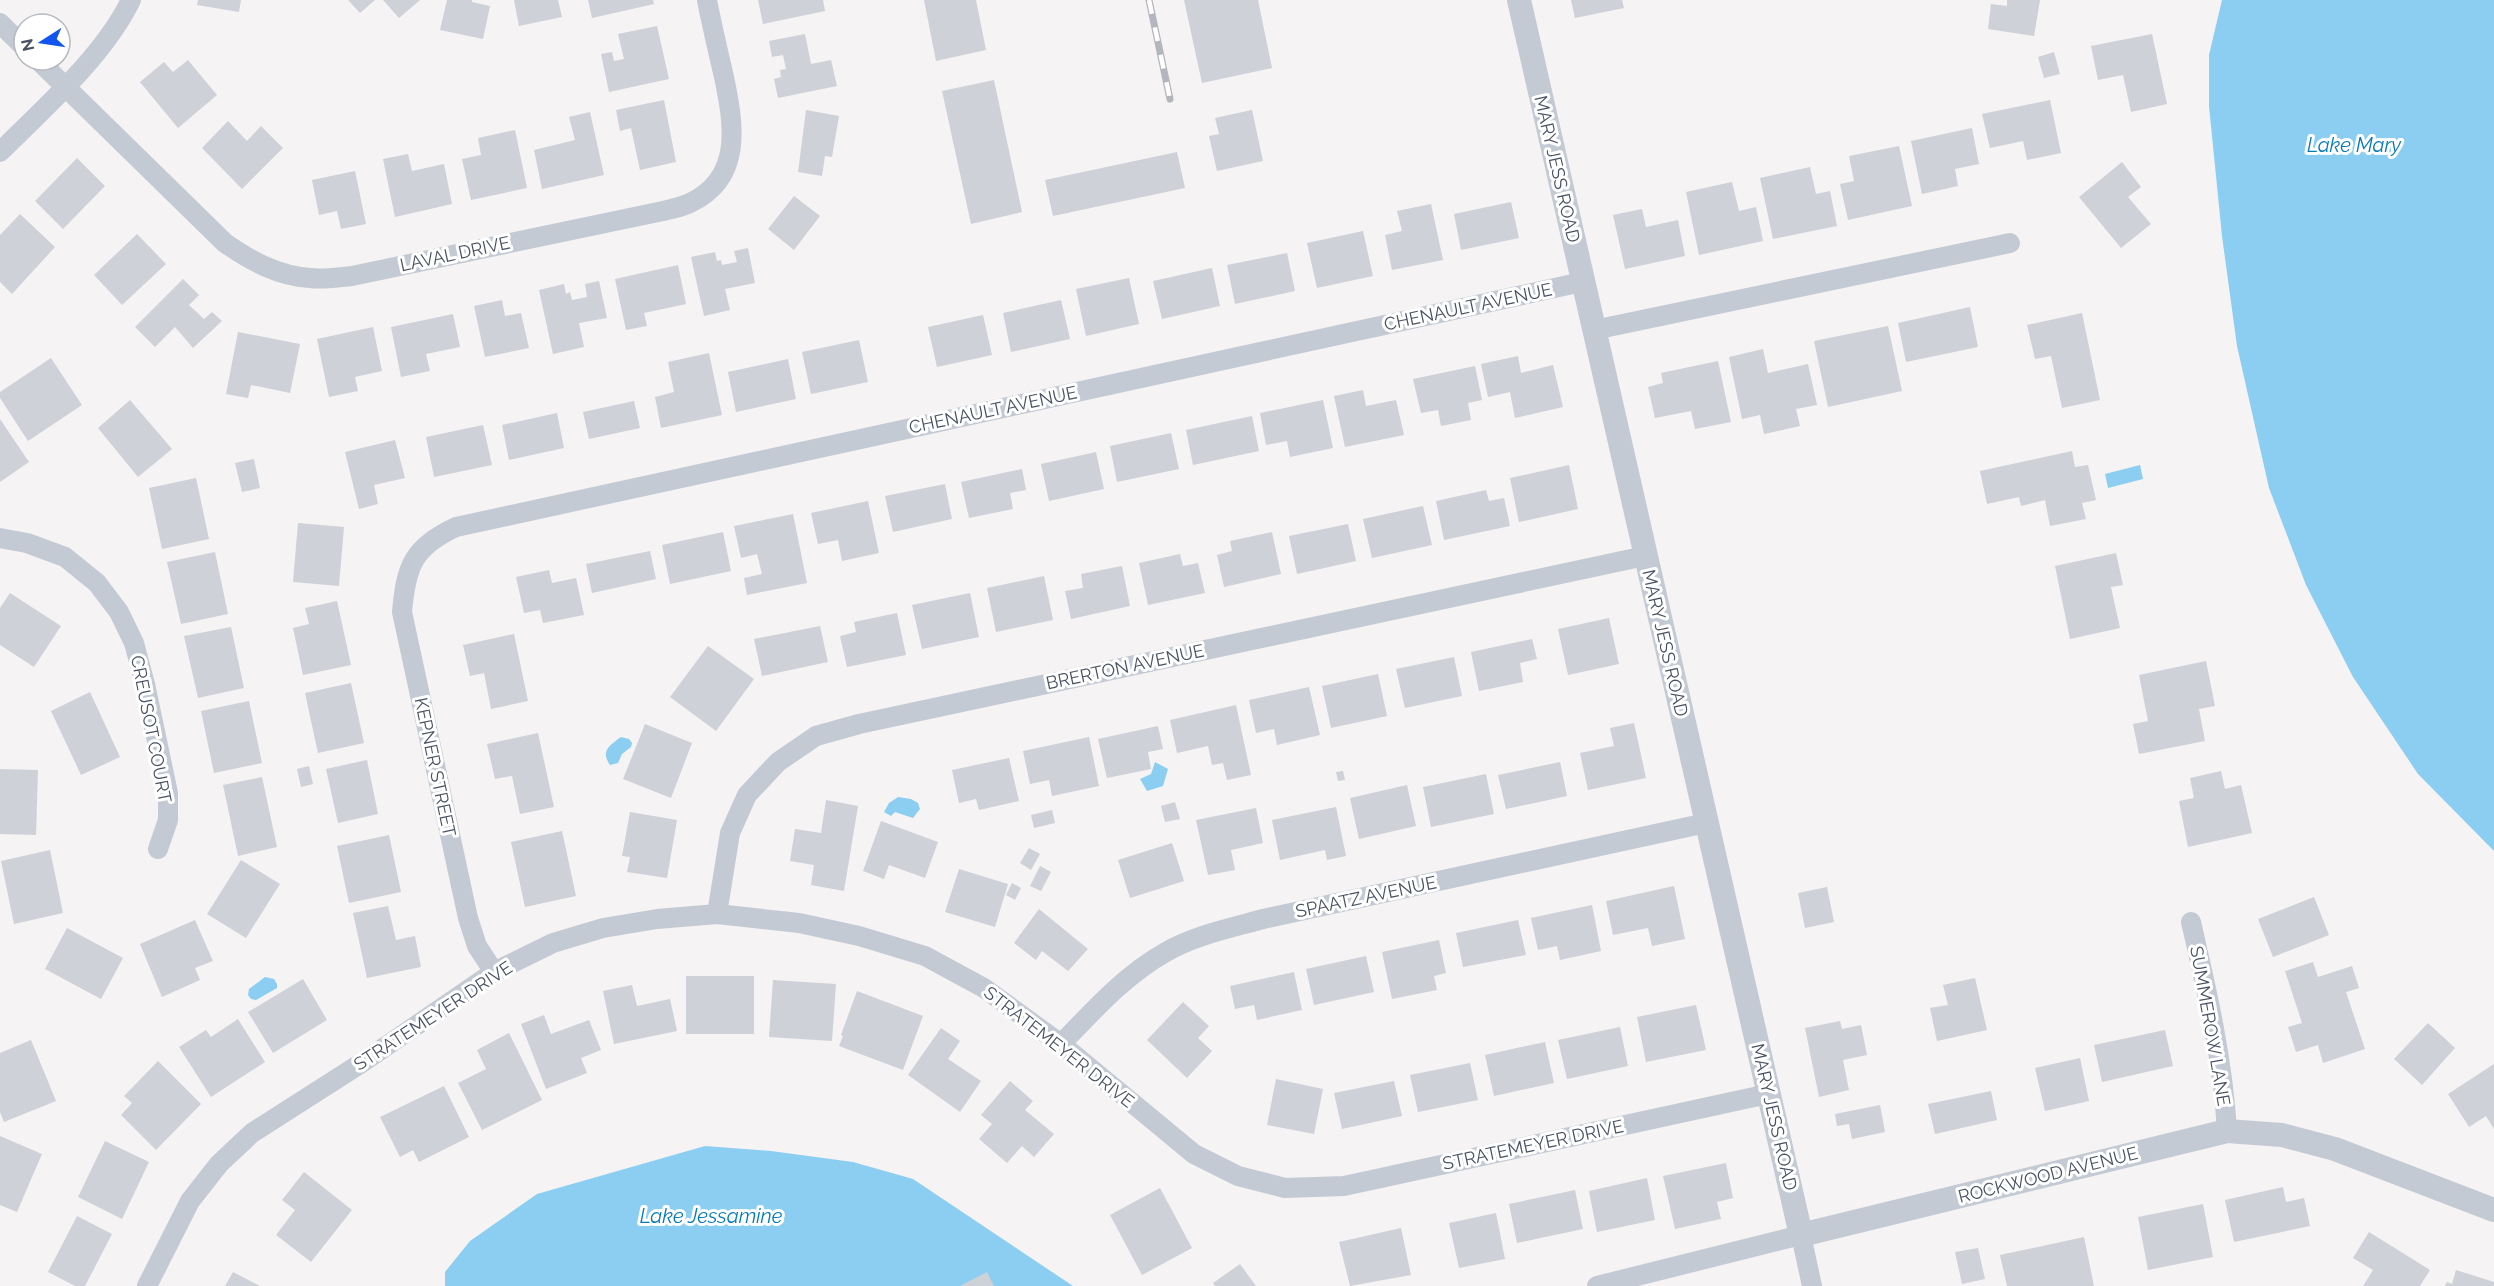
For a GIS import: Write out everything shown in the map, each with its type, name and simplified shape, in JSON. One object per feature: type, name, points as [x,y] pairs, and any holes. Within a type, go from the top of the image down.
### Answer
[{"type":"street","points":[[0,152],[65,87],[120,24],[131,0]]},
{"type":"street","name":"LAVAL DRIVE","points":[[50,72],[225,243],[253,261],[282,273],[312,279],[352,276],[663,211],[689,203],[709,190],[723,173],[732,151],[732,118],[707,0]]},
{"type":"street","name":"MARY JESS ROAD","points":[[1519,0],[1812,1286]]},
{"type":"street","points":[[0,23],[12,34]]},
{"type":"street","points":[[1594,330],[2010,243]]},
{"type":"street","name":"CHENAULT AVENUE","points":[[414,558],[435,537],[456,526],[1582,282]]},
{"type":"street","name":"CREUSOT COURT","points":[[0,538],[27,543],[65,557],[97,583],[119,612],[134,643],[168,793],[168,820],[158,849]]},
{"type":"street","name":"BRERTON AVENUE","points":[[717,915],[730,833],[747,795],[778,762],[816,736],[870,722],[1645,555]]},
{"type":"street","name":"KEPNER STREET","points":[[414,558],[404,586],[402,612],[468,918],[477,946],[494,972]]},
{"type":"street","name":"SPAATZ AVENUE","points":[[1061,1044],[1121,982],[1167,951],[1215,932],[1263,919],[1706,823]]},
{"type":"street","name":"STRATEMEYER DRIVE","points":[[147,1286],[190,1201],[219,1164],[252,1133],[363,1062],[494,972],[553,943],[603,928],[657,919],[717,915],[799,923],[860,936],[925,956],[984,988],[1061,1044],[1194,1154],[1238,1176],[1285,1188],[1344,1186],[1768,1094]]},
{"type":"street","name":"SUMMEROW LANE","points":[[2191,922],[2223,1076],[2227,1131]]},
{"type":"street","name":"ROCKWOOD AVENUE","points":[[1598,1286],[2227,1131],[2282,1136],[2335,1149],[2494,1210]]},
{"type":"water","name":"Lake Mary","points":[[2222,0],[2494,0],[2494,851],[2418,774],[2353,677],[2306,585],[2269,488],[2237,346],[2222,236],[2209,106],[2209,55]]},
{"type":"water","points":[[2140,465],[2143,479],[2108,488],[2105,474]]},
{"type":"water","points":[[621,737],[629,739],[632,743],[631,747],[622,754],[618,763],[610,765],[606,752]]},
{"type":"water","points":[[1155,762],[1168,769],[1163,786],[1147,791],[1140,779],[1151,774]]},
{"type":"water","points":[[898,797],[911,799],[918,803],[920,809],[913,818],[895,812],[891,816],[884,812],[889,803]]},
{"type":"water","points":[[265,977],[274,979],[277,988],[256,1000],[251,999],[248,995],[249,989]]},
{"type":"water","name":"Lake Jessamine","points":[[705,1146],[771,1151],[853,1162],[913,1179],[1073,1286],[445,1286],[445,1272],[470,1241],[537,1194]]},
{"type":"building","points":[[198,0],[241,0],[239,12],[197,5]]},
{"type":"building","points":[[348,0],[375,0],[360,13]]},
{"type":"building","points":[[383,0],[420,0],[399,18]]},
{"type":"building","points":[[447,0],[472,0],[472,2],[490,6],[483,39],[440,30]]},
{"type":"building","points":[[514,0],[558,0],[562,17],[519,26]]},
{"type":"building","points":[[588,0],[653,0],[654,4],[592,18]]},
{"type":"building","points":[[758,0],[823,0],[825,11],[763,24]]},
{"type":"building","points":[[924,0],[976,0],[986,50],[936,61]]},
{"type":"building","points":[[1184,0],[1258,0],[1272,68],[1202,83]]},
{"type":"building","points":[[1571,0],[1622,0],[1624,8],[1575,18]]},
{"type":"building","points":[[2007,0],[2040,0],[2034,36],[1988,29],[1991,4],[2007,6]]},
{"type":"building","points":[[657,26],[669,79],[609,92],[601,54],[612,52],[614,61],[624,59],[618,34]]},
{"type":"building","points":[[805,34],[811,64],[831,60],[837,86],[778,98],[774,79],[781,77],[780,70],[786,69],[783,55],[772,57],[769,41]]},
{"type":"building","points":[[2152,34],[2167,104],[2131,112],[2123,75],[2098,80],[2091,46]]},
{"type":"building","points":[[2054,52],[2060,74],[2044,78],[2038,57]]},
{"type":"building","points":[[188,60],[217,95],[178,128],[140,82],[164,62],[173,72]]},
{"type":"building","points":[[994,80],[1022,212],[971,224],[942,91]]},
{"type":"building","points":[[664,100],[676,162],[640,170],[631,128],[620,131],[616,110]]},
{"type":"building","points":[[2050,100],[2061,153],[2027,160],[2023,141],[1990,148],[1982,114]]},
{"type":"building","points":[[806,110],[839,116],[832,157],[825,156],[822,176],[798,172]]},
{"type":"building","points":[[1252,110],[1263,161],[1217,171],[1209,136],[1219,134],[1215,118]]},
{"type":"building","points":[[590,112],[604,175],[542,189],[534,150],[575,140],[569,117]]},
{"type":"building","points":[[228,121],[247,141],[261,126],[283,148],[242,189],[202,148]]},
{"type":"building","points":[[1972,128],[1979,164],[1955,169],[1958,186],[1922,194],[1911,141]]},
{"type":"building","points":[[515,130],[527,188],[471,200],[462,159],[481,155],[478,138]]},
{"type":"building","points":[[1899,146],[1912,206],[1848,220],[1840,184],[1854,181],[1849,156]]},
{"type":"building","points":[[1177,152],[1185,188],[1053,216],[1045,180]]},
{"type":"building","points":[[408,154],[412,171],[444,164],[452,204],[395,217],[383,159]]},
{"type":"building","points":[[77,158],[105,186],[63,229],[35,201]]},
{"type":"building","points":[[2122,162],[2141,187],[2128,197],[2151,224],[2121,248],[2079,197]]},
{"type":"building","points":[[1810,167],[1816,194],[1830,191],[1837,226],[1773,239],[1760,178]]},
{"type":"building","points":[[355,171],[366,224],[341,229],[337,211],[319,215],[312,180]]},
{"type":"building","points":[[1732,182],[1739,211],[1756,207],[1763,241],[1699,255],[1686,192]]},
{"type":"building","points":[[794,196],[820,216],[794,250],[768,229]]},
{"type":"building","points":[[1511,202],[1519,238],[1461,250],[1454,214]]},
{"type":"building","points":[[1431,204],[1443,260],[1392,270],[1385,235],[1402,231],[1397,211]]},
{"type":"building","points":[[1642,209],[1646,227],[1678,220],[1685,256],[1625,269],[1613,215]]},
{"type":"building","points":[[20,214],[55,247],[12,294],[0,282],[0,235]]},
{"type":"building","points":[[1363,231],[1373,276],[1317,288],[1307,243]]},
{"type":"building","points":[[137,234],[166,264],[122,305],[94,275]]},
{"type":"building","points":[[748,248],[755,283],[725,289],[730,310],[704,316],[691,257],[715,252],[717,261],[721,260],[722,265],[737,262],[734,251]]},
{"type":"building","points":[[1287,253],[1295,291],[1235,304],[1227,265]]},
{"type":"building","points":[[678,265],[686,304],[644,313],[647,326],[626,330],[615,279]]},
{"type":"building","points":[[1212,268],[1220,306],[1162,319],[1153,281]]},
{"type":"building","points":[[1129,278],[1139,324],[1086,336],[1076,289]]},
{"type":"building","points":[[183,279],[199,295],[189,305],[204,319],[212,312],[222,321],[193,348],[175,327],[155,347],[135,327]]},
{"type":"building","points":[[599,281],[607,318],[579,323],[584,347],[553,354],[539,290],[564,284],[566,294],[570,292],[572,300],[587,297],[585,284]]},
{"type":"building","points":[[502,300],[505,316],[521,313],[529,348],[485,357],[474,306]]},
{"type":"building","points":[[1061,300],[1070,339],[1011,352],[1003,313]]},
{"type":"building","points":[[1970,307],[1978,347],[1906,362],[1898,323]]},
{"type":"building","points":[[2082,313],[2100,400],[2062,408],[2051,356],[2035,359],[2027,325]]},
{"type":"building","points":[[453,314],[460,347],[426,354],[430,371],[401,377],[391,327]]},
{"type":"building","points":[[983,315],[992,355],[937,367],[928,327]]},
{"type":"building","points":[[1888,326],[1902,391],[1828,407],[1814,341]]},
{"type":"building","points":[[373,327],[382,371],[355,377],[358,391],[329,397],[317,339]]},
{"type":"building","points":[[238,332],[300,344],[290,393],[251,385],[248,398],[226,394]]},
{"type":"building","points":[[859,340],[868,382],[811,394],[802,352]]},
{"type":"building","points":[[1763,349],[1768,373],[1808,364],[1817,405],[1796,409],[1800,426],[1764,434],[1760,415],[1742,419],[1729,357]]},
{"type":"building","points":[[709,353],[722,415],[661,428],[655,397],[674,392],[668,362]]},
{"type":"building","points":[[1518,356],[1521,373],[1553,365],[1563,407],[1515,418],[1510,392],[1488,397],[1481,364]]},
{"type":"building","points":[[51,358],[82,405],[28,441],[0,398],[0,392]]},
{"type":"building","points":[[788,359],[796,399],[736,412],[728,372]]},
{"type":"building","points":[[1718,361],[1731,422],[1695,429],[1691,411],[1655,418],[1648,387],[1663,383],[1661,373]]},
{"type":"building","points":[[1475,366],[1482,400],[1468,403],[1471,420],[1441,426],[1438,410],[1421,413],[1413,379]]},
{"type":"building","points":[[1363,390],[1366,406],[1396,400],[1404,435],[1345,447],[1334,396]]},
{"type":"building","points":[[130,400],[172,449],[138,477],[98,428]]},
{"type":"building","points":[[1323,400],[1333,448],[1290,457],[1287,441],[1266,445],[1260,413]]},
{"type":"building","points":[[634,401],[640,428],[589,439],[583,412]]},
{"type":"building","points":[[557,413],[564,448],[509,460],[502,425]]},
{"type":"building","points":[[1252,416],[1259,451],[1193,465],[1186,430]]},
{"type":"building","points":[[0,419],[29,462],[0,482]]},
{"type":"building","points":[[483,425],[492,465],[434,477],[426,437]]},
{"type":"building","points":[[1171,433],[1179,469],[1117,482],[1110,446]]},
{"type":"building","points":[[395,440],[405,478],[374,485],[378,504],[359,509],[345,452]]},
{"type":"building","points":[[2072,451],[2075,467],[2088,465],[2096,500],[2082,503],[2086,519],[2050,526],[2045,500],[2021,506],[2019,497],[1987,504],[1980,471]]},
{"type":"building","points":[[1096,452],[1104,489],[1049,501],[1041,464]]},
{"type":"building","points":[[254,459],[260,488],[242,492],[235,463]]},
{"type":"building","points":[[1569,465],[1578,509],[1519,522],[1510,478]]},
{"type":"building","points":[[1022,469],[1026,490],[1010,493],[1013,509],[969,518],[961,482]]},
{"type":"building","points":[[196,478],[209,539],[162,549],[149,488]]},
{"type":"building","points":[[945,484],[952,519],[893,532],[885,496]]},
{"type":"building","points":[[1486,490],[1489,501],[1504,498],[1510,526],[1444,540],[1436,501]]},
{"type":"building","points":[[868,501],[879,553],[842,561],[838,540],[818,544],[811,513]]},
{"type":"building","points":[[1423,506],[1432,545],[1372,558],[1363,519]]},
{"type":"building","points":[[793,514],[807,583],[747,595],[744,578],[762,574],[757,554],[741,558],[734,526]]},
{"type":"building","points":[[298,523],[344,527],[339,586],[293,582]]},
{"type":"building","points":[[1348,524],[1356,561],[1297,574],[1289,536]]},
{"type":"building","points":[[723,532],[731,571],[670,584],[662,545]]},
{"type":"building","points":[[1272,532],[1281,574],[1224,587],[1217,555],[1232,551],[1230,541]]},
{"type":"building","points":[[650,551],[656,579],[592,593],[586,564]]},
{"type":"building","points":[[215,552],[228,614],[181,624],[167,562]]},
{"type":"building","points":[[2116,553],[2123,585],[2111,587],[2120,628],[2070,639],[2055,566]]},
{"type":"building","points":[[1180,554],[1183,566],[1198,563],[1205,593],[1148,605],[1139,563]]},
{"type":"building","points":[[1122,566],[1130,606],[1071,619],[1065,591],[1083,588],[1081,574]]},
{"type":"building","points":[[549,570],[552,583],[576,578],[584,615],[543,623],[540,610],[524,613],[516,577]]},
{"type":"building","points":[[1044,576],[1053,620],[996,632],[987,588]]},
{"type":"building","points":[[10,593],[61,626],[34,667],[0,645],[0,608]]},
{"type":"building","points":[[970,593],[979,637],[922,649],[912,605]]},
{"type":"building","points":[[337,601],[351,665],[303,675],[293,628],[309,624],[305,608]]},
{"type":"building","points":[[897,613],[906,655],[847,667],[840,636],[856,632],[854,622]]},
{"type":"building","points":[[1609,618],[1619,664],[1568,675],[1558,629]]},
{"type":"building","points":[[820,626],[828,662],[762,676],[754,639]]},
{"type":"building","points":[[231,627],[244,688],[198,698],[184,636]]},
{"type":"building","points":[[514,634],[528,701],[491,709],[484,673],[470,676],[463,645]]},
{"type":"building","points":[[1532,639],[1537,659],[1520,663],[1523,682],[1479,691],[1471,652]]},
{"type":"building","points":[[708,646],[754,679],[716,731],[670,697]]},
{"type":"building","points":[[1454,657],[1462,696],[1405,708],[1396,669]]},
{"type":"building","points":[[2206,661],[2215,706],[2199,709],[2205,741],[2139,754],[2133,724],[2148,721],[2139,675]]},
{"type":"building","points":[[1378,674],[1387,716],[1331,728],[1322,686]]},
{"type":"building","points":[[351,683],[364,743],[318,753],[305,693]]},
{"type":"building","points":[[1309,687],[1320,735],[1277,745],[1274,729],[1256,733],[1249,700]]},
{"type":"building","points":[[90,692],[120,757],[81,775],[51,711]]},
{"type":"building","points":[[249,701],[262,763],[214,773],[201,711]]},
{"type":"building","points":[[1236,705],[1251,775],[1227,780],[1223,763],[1212,765],[1208,746],[1177,753],[1170,720]]},
{"type":"building","points":[[1634,723],[1646,778],[1588,790],[1580,753],[1614,746],[1610,728]]},
{"type":"building","points":[[645,724],[692,743],[671,798],[623,779]]},
{"type":"building","points":[[1158,726],[1163,749],[1148,752],[1151,769],[1107,778],[1098,739]]},
{"type":"building","points":[[538,733],[554,807],[520,814],[512,776],[495,779],[487,744]]},
{"type":"building","points":[[1089,737],[1099,786],[1052,796],[1049,780],[1030,784],[1023,751]]},
{"type":"building","points":[[1009,758],[1019,801],[979,810],[976,799],[959,803],[952,770]]},
{"type":"building","points":[[367,760],[378,814],[338,823],[326,769]]},
{"type":"building","points":[[1560,762],[1567,796],[1506,809],[1498,775]]},
{"type":"building","points":[[309,766],[313,784],[301,787],[297,769]]},
{"type":"building","points":[[0,769],[38,770],[36,835],[0,834]]},
{"type":"building","points":[[1343,771],[1345,780],[1338,781],[1336,772]]},
{"type":"building","points":[[2221,771],[2225,789],[2241,785],[2252,833],[2188,847],[2179,801],[2194,798],[2190,778]]},
{"type":"building","points":[[1486,774],[1494,814],[1431,827],[1423,787]]},
{"type":"building","points":[[262,777],[277,847],[238,856],[223,785]]},
{"type":"building","points":[[1407,785],[1416,826],[1359,839],[1350,798]]},
{"type":"building","points":[[826,800],[858,806],[844,891],[811,885],[814,865],[790,861],[795,829],[821,833]]},
{"type":"building","points":[[1175,802],[1180,819],[1165,822],[1161,806]]},
{"type":"building","points":[[1336,807],[1346,856],[1327,860],[1325,850],[1280,860],[1272,820]]},
{"type":"building","points":[[1256,808],[1263,843],[1231,850],[1235,870],[1208,875],[1196,820]]},
{"type":"building","points":[[1052,810],[1055,823],[1034,828],[1031,815]]},
{"type":"building","points":[[630,812],[677,820],[667,878],[627,872],[630,857],[622,856]]},
{"type":"building","points":[[881,821],[938,842],[925,878],[889,865],[884,879],[863,871]]},
{"type":"building","points":[[562,831],[576,896],[525,907],[511,842]]},
{"type":"building","points":[[389,835],[401,892],[349,903],[337,846]]},
{"type":"building","points":[[1172,843],[1184,881],[1130,898],[1118,860]]},
{"type":"building","points":[[1029,848],[1040,854],[1031,870],[1020,863]]},
{"type":"building","points":[[50,850],[63,913],[14,924],[1,861]]},
{"type":"building","points":[[241,860],[280,884],[246,938],[207,914]]},
{"type":"building","points":[[1040,866],[1051,872],[1041,891],[1030,886]]},
{"type":"building","points":[[959,869],[1008,884],[995,927],[945,912]]},
{"type":"building","points":[[1012,883],[1021,888],[1015,900],[1006,895]]},
{"type":"building","points":[[1674,886],[1685,939],[1652,946],[1648,928],[1613,935],[1606,901]]},
{"type":"building","points":[[1827,887],[1834,922],[1805,928],[1798,893]]},
{"type":"building","points":[[2314,897],[2329,935],[2273,957],[2258,919]]},
{"type":"building","points":[[1592,905],[1601,951],[1560,960],[1557,946],[1538,950],[1531,918]]},
{"type":"building","points":[[388,906],[396,940],[415,936],[421,967],[367,978],[353,913]]},
{"type":"building","points":[[1039,909],[1088,949],[1068,971],[1042,951],[1036,960],[1014,943]]},
{"type":"building","points":[[195,920],[213,961],[195,968],[200,980],[162,997],[140,944]]},
{"type":"building","points":[[1518,920],[1526,955],[1463,967],[1456,933]]},
{"type":"building","points":[[67,928],[123,958],[101,999],[45,969]]},
{"type":"building","points":[[1439,940],[1446,973],[1434,976],[1437,990],[1392,999],[1382,952]]},
{"type":"building","points":[[1366,956],[1374,992],[1314,1005],[1306,969]]},
{"type":"building","points":[[2313,962],[2318,977],[2352,966],[2359,988],[2346,992],[2365,1049],[2323,1063],[2318,1045],[2296,1052],[2288,1027],[2302,1023],[2285,971]]},
{"type":"building","points":[[1294,972],[1302,1010],[1257,1020],[1254,1005],[1235,1009],[1230,986]]},
{"type":"building","points":[[686,976],[754,976],[754,1034],[686,1034]]},
{"type":"building","points":[[1975,978],[1987,1030],[1937,1041],[1930,1008],[1948,1005],[1943,985]]},
{"type":"building","points":[[303,979],[327,1020],[273,1053],[248,1012]]},
{"type":"building","points":[[773,980],[836,984],[832,1041],[769,1037]]},
{"type":"building","points":[[632,985],[637,1006],[670,999],[677,1031],[614,1044],[603,991]]},
{"type":"building","points":[[857,991],[923,1016],[903,1070],[839,1046]]},
{"type":"building","points":[[1183,1002],[1209,1026],[1198,1038],[1212,1051],[1187,1078],[1147,1040]]},
{"type":"building","points":[[1696,1005],[1706,1050],[1646,1062],[1637,1017]]},
{"type":"building","points":[[544,1015],[551,1034],[589,1020],[601,1050],[581,1058],[587,1073],[546,1089],[521,1024]]},
{"type":"building","points":[[238,1019],[265,1062],[211,1097],[179,1047],[206,1030],[211,1037]]},
{"type":"building","points":[[1840,1021],[1842,1029],[1861,1025],[1867,1055],[1843,1060],[1849,1090],[1819,1097],[1805,1028]]},
{"type":"building","points":[[2428,1023],[2455,1048],[2422,1085],[2394,1059]]},
{"type":"building","points":[[1620,1027],[1628,1066],[1567,1079],[1558,1040]]},
{"type":"building","points":[[941,1028],[960,1041],[948,1059],[981,1081],[960,1112],[908,1075]]},
{"type":"building","points":[[2165,1030],[2173,1066],[2102,1082],[2094,1045]]},
{"type":"building","points":[[509,1033],[542,1100],[482,1130],[458,1083],[486,1069],[477,1050]]},
{"type":"building","points":[[31,1040],[56,1101],[4,1122],[0,1112],[0,1053]]},
{"type":"building","points":[[1545,1042],[1554,1083],[1494,1096],[1485,1055]]},
{"type":"building","points":[[2080,1058],[2089,1101],[2045,1111],[2035,1068]]},
{"type":"building","points":[[158,1061],[201,1104],[156,1150],[121,1115],[132,1103],[124,1096]]},
{"type":"building","points":[[1470,1063],[1478,1100],[1418,1112],[1410,1075]]},
{"type":"building","points":[[2494,1064],[2494,1129],[2486,1116],[2469,1127],[2448,1094]]},
{"type":"building","points":[[1276,1079],[1323,1089],[1314,1134],[1267,1125]]},
{"type":"building","points":[[1010,1081],[1033,1101],[1025,1110],[1054,1134],[1034,1157],[1022,1146],[1007,1163],[979,1139],[992,1124],[981,1115]]},
{"type":"building","points":[[1394,1081],[1402,1116],[1342,1129],[1334,1093]]},
{"type":"building","points":[[444,1086],[469,1137],[419,1162],[413,1150],[400,1157],[380,1117]]},
{"type":"building","points":[[1991,1091],[1997,1120],[1935,1134],[1928,1104]]},
{"type":"building","points":[[1880,1105],[1885,1132],[1852,1139],[1849,1124],[1837,1126],[1835,1114]]},
{"type":"building","points":[[0,1136],[42,1154],[17,1212],[0,1205]]},
{"type":"building","points":[[105,1141],[149,1162],[122,1219],[78,1197]]},
{"type":"building","points":[[1726,1163],[1733,1198],[1717,1202],[1721,1219],[1675,1229],[1663,1176]]},
{"type":"building","points":[[304,1172],[352,1210],[311,1262],[276,1235],[295,1210],[282,1200]]},
{"type":"building","points":[[1647,1178],[1655,1220],[1597,1232],[1589,1191]]},
{"type":"building","points":[[2283,1187],[2286,1202],[2304,1198],[2310,1226],[2234,1242],[2225,1200]]},
{"type":"building","points":[[1160,1188],[1192,1248],[1142,1275],[1110,1215]]},
{"type":"building","points":[[1575,1190],[1583,1229],[1517,1243],[1509,1204]]},
{"type":"building","points":[[2203,1204],[2213,1257],[2148,1270],[2138,1217]]},
{"type":"building","points":[[1496,1213],[1505,1259],[1459,1268],[1449,1223]]},
{"type":"building","points":[[77,1216],[112,1234],[85,1286],[75,1286],[48,1272]]},
{"type":"building","points":[[1401,1228],[1411,1275],[1350,1286],[1339,1242]]},
{"type":"building","points":[[2369,1232],[2430,1270],[2420,1286],[2363,1286],[2373,1270],[2353,1258]]},
{"type":"building","points":[[2084,1237],[2094,1286],[2007,1286],[2000,1255]]},
{"type":"building","points":[[1978,1248],[1985,1279],[1962,1284],[1955,1252]]},
{"type":"building","points":[[1240,1264],[1256,1286],[1215,1286],[1213,1283]]},
{"type":"building","points":[[2456,1270],[2494,1282],[2494,1286],[2445,1286],[2447,1282],[2452,1284]]},
{"type":"building","points":[[233,1272],[260,1286],[225,1286]]},
{"type":"building","points":[[987,1272],[994,1286],[960,1286]]},
{"type":"railway","points":[[1149,0],[1170,99]]}]
